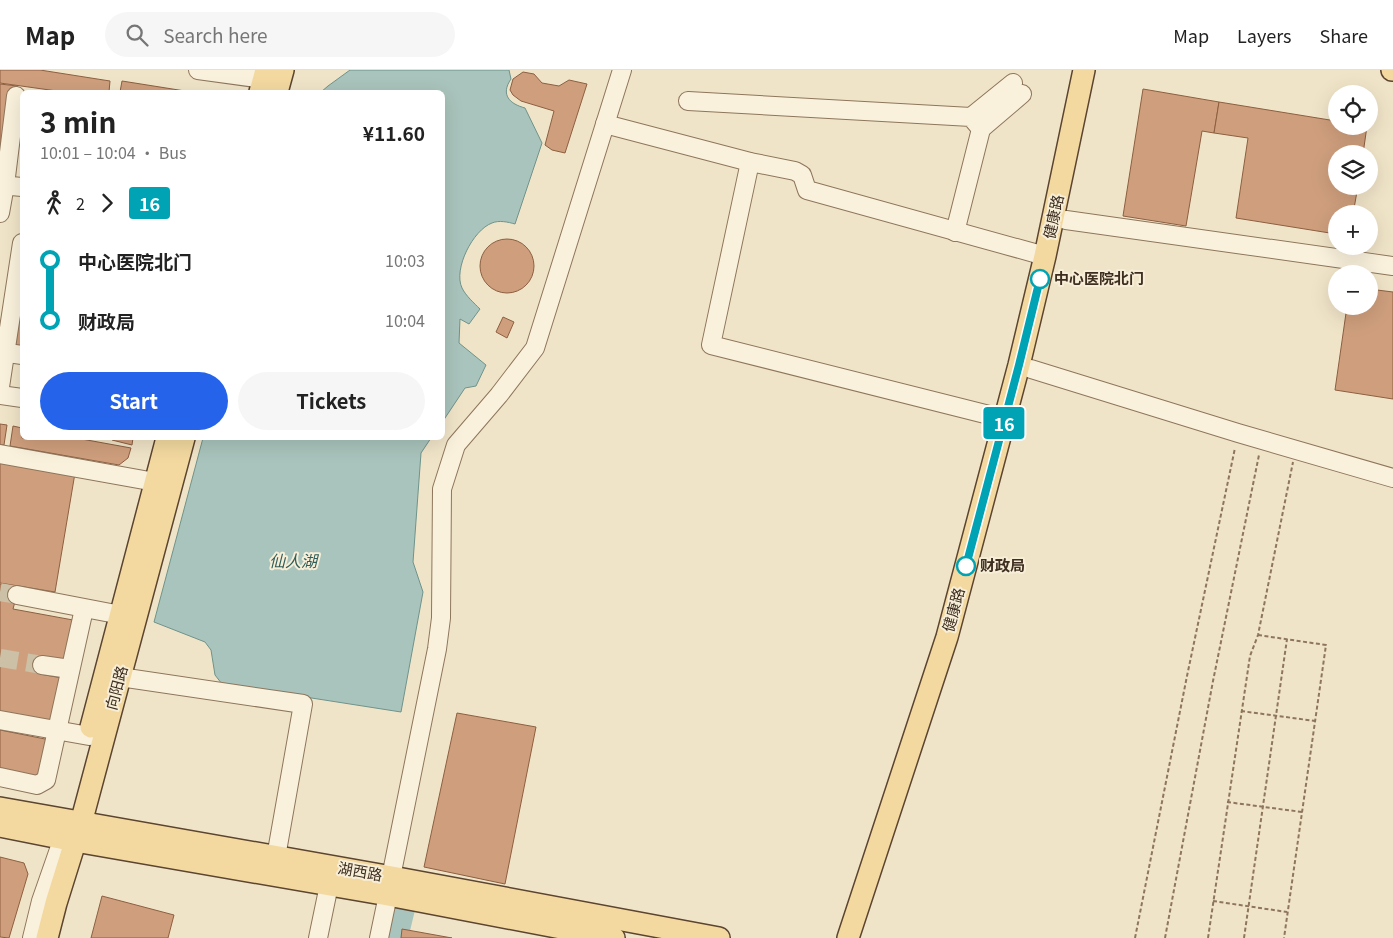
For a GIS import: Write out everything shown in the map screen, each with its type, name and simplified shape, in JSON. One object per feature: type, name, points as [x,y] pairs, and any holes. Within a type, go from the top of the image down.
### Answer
[{"type":"main road","name":"健康路","points":[[848,938],[947,637],[1046,256],[1084,70]]},
{"type":"main road","name":"健康路","points":[[862,938],[959,639],[1018,424],[1066,220],[1098,70]]},
{"type":"main road","name":"向阳路","points":[[47,938],[71,831],[89,736],[166,440]]},
{"type":"main road","name":"向阳路","points":[[37,938],[120,677],[183,440]]},
{"type":"main road","name":"湖西路","points":[[0,808],[71,831],[329,885],[390,886],[719,938]]},
{"type":"main road","name":"湖西路","points":[[0,826],[71,831],[276,857],[390,886],[614,938]]},
{"type":"street","points":[[198,70],[275,79]]},
{"type":"street","points":[[379,938],[442,618],[442,489],[456,445],[536,348],[622,70]]},
{"type":"street","points":[[955,232],[976,123],[1017,88]]},
{"type":"street","points":[[0,213],[9,186],[16,96]]},
{"type":"street","points":[[688,101],[976,123]]},
{"type":"street","points":[[605,124],[750,162],[795,171],[802,175],[807,190],[1046,256]]},
{"type":"street","points":[[750,162],[712,345],[1005,419]]},
{"type":"street","points":[[1066,220],[1393,266]]},
{"type":"street","points":[[0,387],[9,353],[20,260]]},
{"type":"street","points":[[1032,369],[1262,441],[1393,478]]},
{"type":"street","points":[[0,394],[20,398]]},
{"type":"street","points":[[0,454],[155,482]]},
{"type":"street","points":[[17,595],[120,615]]},
{"type":"street","points":[[0,778],[37,785],[46,780],[84,609]]},
{"type":"street","points":[[42,665],[70,669]]},
{"type":"street","points":[[120,677],[303,704],[276,857]]},
{"type":"street","points":[[0,720],[89,736]]},
{"type":"street","points":[[32,938],[41,901],[71,831]]},
{"type":"street","points":[[52,938],[71,831]]},
{"type":"street","points":[[318,938],[329,885]]},
{"type":"path","points":[[1135,938],[1238,433]]},
{"type":"path","points":[[1165,938],[1213,681],[1262,441]]},
{"type":"path","points":[[1208,938],[1250,656],[1258,635],[1295,450]]},
{"type":"path","points":[[1258,635],[1326,645],[1284,938]]},
{"type":"path","points":[[1244,938],[1287,639]]},
{"type":"path","points":[[1241,711],[1315,721]]},
{"type":"path","points":[[1227,802],[1302,812]]},
{"type":"path","points":[[1213,901],[1288,912]]},
{"type":"water","points":[[350,70],[509,70],[511,79],[506,90],[508,98],[515,104],[525,108],[542,143],[515,224],[506,222],[492,223],[478,233],[466,251],[460,271],[460,280],[462,288],[468,297],[480,309],[469,324],[460,319],[459,343],[486,365],[476,386],[465,388],[445,418],[445,90],[323,90]]},
{"type":"water","name":"仙人湖","points":[[202,440],[430,440],[421,453],[413,562],[423,592],[401,712],[222,684],[215,675],[211,650],[205,642],[154,622]]},
{"type":"building","points":[[0,70],[40,70],[110,81],[109,90],[50,90],[0,83]]},
{"type":"building","points":[[523,72],[534,74],[542,83],[559,86],[569,80],[587,84],[565,153],[552,150],[545,145],[554,111],[521,101],[510,90],[513,79]]},
{"type":"building","points":[[122,81],[179,90],[120,90]]},
{"type":"building","points":[[0,84],[17,86],[4,188],[0,188]]},
{"type":"building","points":[[1143,89],[1219,102],[1214,133],[1202,131],[1186,226],[1123,216]]},
{"type":"building","points":[[1219,102],[1328,120],[1328,135],[1366,135],[1364,145],[1328,145],[1328,195],[1356,195],[1355,205],[1328,205],[1328,233],[1236,218],[1248,138],[1214,133]]},
{"type":"building","points":[[502,239],[512,239],[522,243],[530,251],[534,266],[530,281],[522,289],[512,293],[502,293],[492,289],[484,281],[480,271],[480,261],[484,251],[492,243]]},
{"type":"building","points":[[1378,290],[1393,292],[1393,399],[1335,390],[1346,315],[1378,315]]},
{"type":"building","points":[[20,310],[20,349],[13,347]]},
{"type":"building","points":[[503,317],[514,322],[507,338],[496,332]]},
{"type":"building","points":[[0,424],[7,425],[4,445],[0,445]]},
{"type":"building","points":[[13,426],[20,428],[20,440],[87,440],[131,448],[128,458],[119,465],[10,446]]},
{"type":"building","points":[[112,440],[133,440],[132,445]]},
{"type":"building","points":[[0,460],[75,473],[55,592],[0,583]]},
{"type":"building","points":[[0,584],[19,587],[13,609],[73,620],[64,662],[42,658],[40,674],[62,678],[51,721],[0,712]]},
{"type":"building","points":[[457,713],[536,727],[505,884],[424,867]]},
{"type":"building","points":[[0,730],[50,740],[42,779],[0,771]]},
{"type":"building","points":[[0,857],[24,863],[28,874],[9,938],[0,937]]},
{"type":"building","points":[[102,896],[174,915],[168,938],[91,938]]},
{"type":"building","points":[[402,929],[452,938],[401,938]]},
{"type":"waterway","points":[[398,938],[405,909]]},
{"type":"tunnel","points":[[0,592],[17,595]]},
{"type":"tunnel","points":[[0,658],[42,665]]},
{"type":"bus line","name":"16","points":[[966,566],[1040,279]]},
{"type":"place","name":"中心医院北门","points":[[1040,279]]},
{"type":"place","name":"财政局","points":[[966,566]]}]
